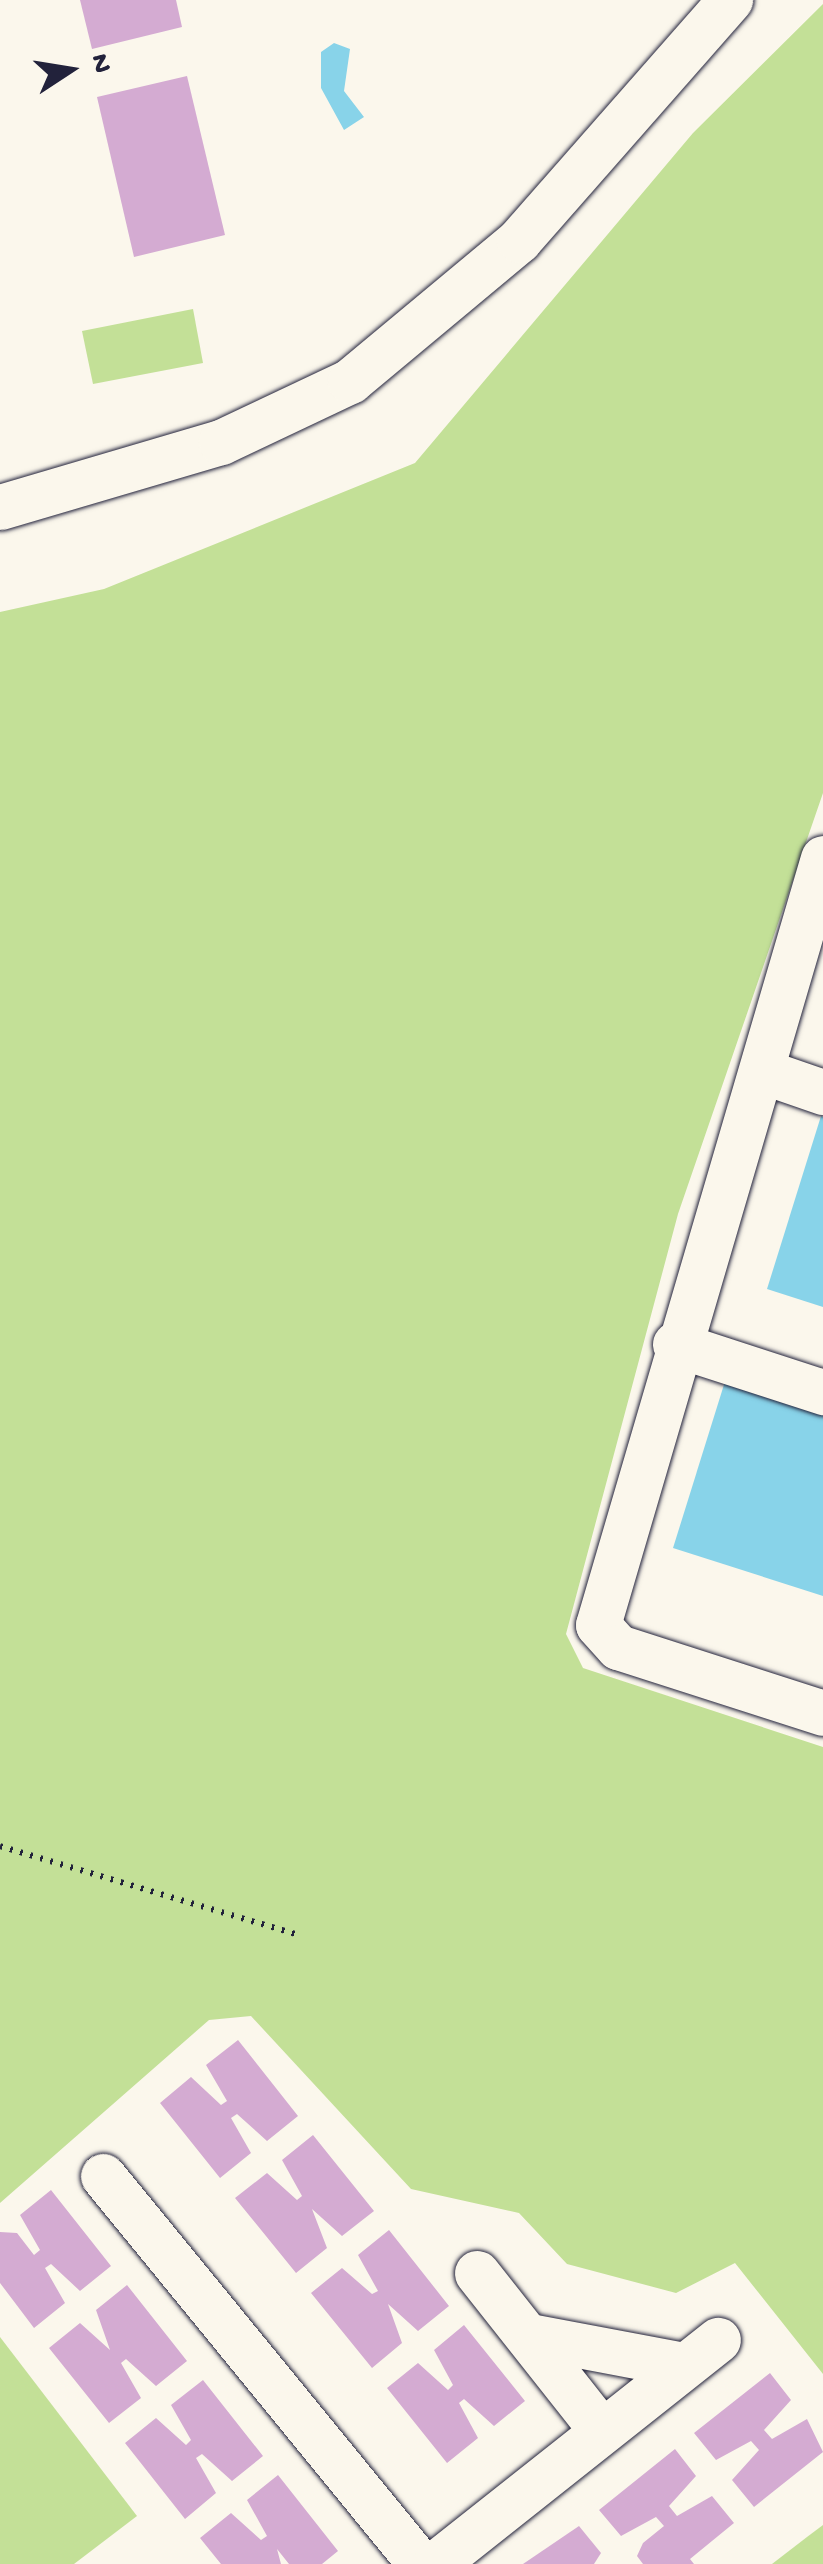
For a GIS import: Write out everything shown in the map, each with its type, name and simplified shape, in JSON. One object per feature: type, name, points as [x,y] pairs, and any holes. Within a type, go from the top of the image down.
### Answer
[{"type":"street","points":[[0,508],[221,442],[350,381],[519,240],[730,0]]},
{"type":"street","points":[[823,858],[762,1071],[675,1344],[600,1612],[601,1635],[823,1713]]},
{"type":"street","points":[[762,1071],[823,1092]]},
{"type":"street","points":[[675,1344],[823,1392]]},
{"type":"street","points":[[103,2176],[420,2564]]},
{"type":"street","points":[[477,2273],[600,2429]]},
{"type":"street","points":[[434,2564],[701,2353],[530,2336]]},
{"type":"path","points":[[0,1846],[301,1936]]},
{"type":"green space","points":[[823,4],[823,793],[678,1214],[566,1634],[583,1668],[823,1747],[823,2374],[735,2263],[676,2293],[567,2264],[519,2213],[411,2189],[251,2016],[209,2020],[0,2203],[0,612],[104,589],[415,463],[693,133]]},
{"type":"green space","points":[[193,309],[203,363],[93,384],[82,331]]},
{"type":"green space","points":[[0,2337],[137,2516],[74,2564],[0,2564]]},
{"type":"green space","points":[[823,2525],[823,2564],[772,2564],[807,2537]]},
{"type":"water","points":[[334,43],[350,49],[344,91],[364,117],[344,130],[321,88],[321,52]]},
{"type":"water","points":[[823,1117],[823,1307],[767,1289]]},
{"type":"water","points":[[727,1375],[823,1406],[823,1596],[673,1548]]},
{"type":"building","points":[[80,0],[176,0],[182,27],[92,49]]},
{"type":"building","points":[[187,76],[225,235],[134,257],[97,97]]},
{"type":"building","points":[[238,2040],[298,2116],[267,2141],[237,2114],[231,2118],[251,2153],[220,2178],[160,2103],[191,2077],[221,2105],[227,2101],[206,2065]]},
{"type":"building","points":[[313,2135],[374,2211],[342,2236],[312,2209],[327,2248],[296,2273],[235,2198],[267,2173],[297,2200],[302,2196],[282,2160]]},
{"type":"building","points":[[51,2190],[111,2266],[80,2291],[51,2264],[45,2268],[65,2303],[34,2328],[0,2283],[0,2232],[17,2233],[34,2255],[40,2250],[20,2215]]},
{"type":"building","points":[[389,2230],[449,2306],[418,2331],[388,2304],[402,2343],[372,2368],[311,2293],[342,2268],[372,2294],[378,2291],[358,2255]]},
{"type":"building","points":[[127,2285],[187,2361],[156,2386],[126,2359],[121,2363],[141,2398],[109,2423],[49,2348],[80,2323],[110,2350],[96,2310]]},
{"type":"building","points":[[464,2325],[525,2401],[494,2426],[464,2399],[459,2403],[478,2438],[447,2463],[387,2388],[418,2363],[448,2390],[453,2385],[434,2350]]},
{"type":"building","points":[[770,2373],[791,2400],[764,2430],[772,2439],[807,2419],[823,2452],[754,2507],[732,2480],[759,2450],[751,2441],[716,2460],[694,2433]]},
{"type":"building","points":[[203,2380],[263,2456],[232,2481],[202,2454],[196,2458],[216,2493],[185,2519],[125,2443],[156,2418],[186,2445],[191,2440],[171,2405]]},
{"type":"building","points":[[675,2449],[696,2476],[669,2506],[677,2516],[712,2496],[734,2523],[690,2559],[694,2564],[643,2564],[637,2556],[643,2543],[664,2526],[656,2517],[621,2536],[599,2510]]},
{"type":"building","points":[[278,2475],[338,2551],[322,2564],[289,2564],[277,2549],[281,2564],[221,2564],[200,2538],[231,2513],[261,2540],[267,2536],[247,2500]]},
{"type":"building","points":[[579,2526],[601,2553],[594,2564],[523,2564]]}]
